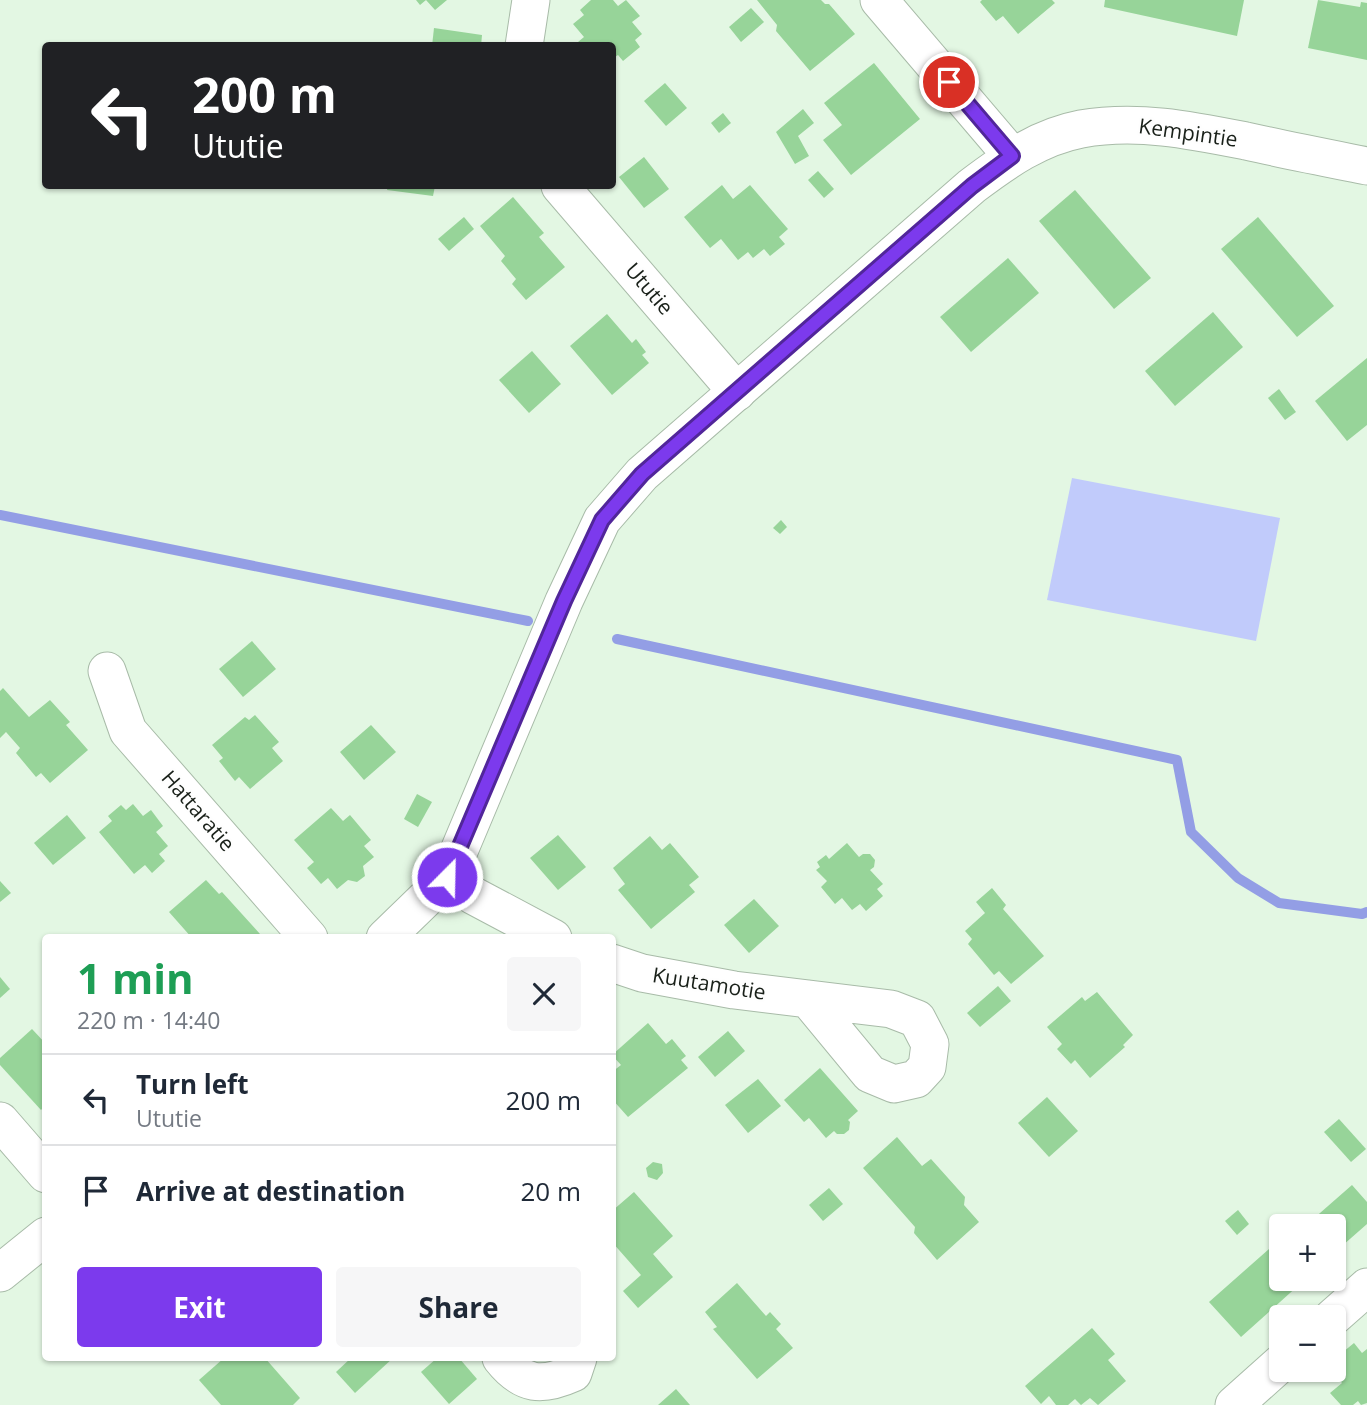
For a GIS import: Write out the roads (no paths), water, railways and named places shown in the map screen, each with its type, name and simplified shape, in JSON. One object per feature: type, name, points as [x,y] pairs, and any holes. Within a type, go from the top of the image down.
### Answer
[{"type":"street","points":[[525,42],[530,0]]},
{"type":"street","points":[[879,0],[1012,156]]},
{"type":"street","name":"Kempintie","points":[[447,877],[564,601],[602,520],[642,474],[972,186],[1012,156],[1035,145],[1079,130],[1128,124],[1183,129],[1367,166]]},
{"type":"street","name":"Ututie","points":[[563,189],[737,391]]},
{"type":"street","name":"Hattaratie","points":[[107,671],[128,731],[306,934]]},
{"type":"street","points":[[389,934],[447,877],[546,934]]},
{"type":"street","name":"Kuutamotie","points":[[616,964],[642,973],[734,990],[808,999]]},
{"type":"street","points":[[0,1121],[42,1169]]},
{"type":"street","points":[[0,1273],[42,1239]]},
{"type":"street","points":[[1346,1306],[1367,1287]]},
{"type":"street","points":[[504,1361],[530,1382],[553,1382],[573,1373],[577,1361]]},
{"type":"street","points":[[1234,1405],[1269,1374]]},
{"type":"waterway","points":[[0,515],[528,621]]},
{"type":"waterway","points":[[617,639],[1177,760],[1191,832],[1238,878],[1279,903],[1362,914],[1367,912]]}]
